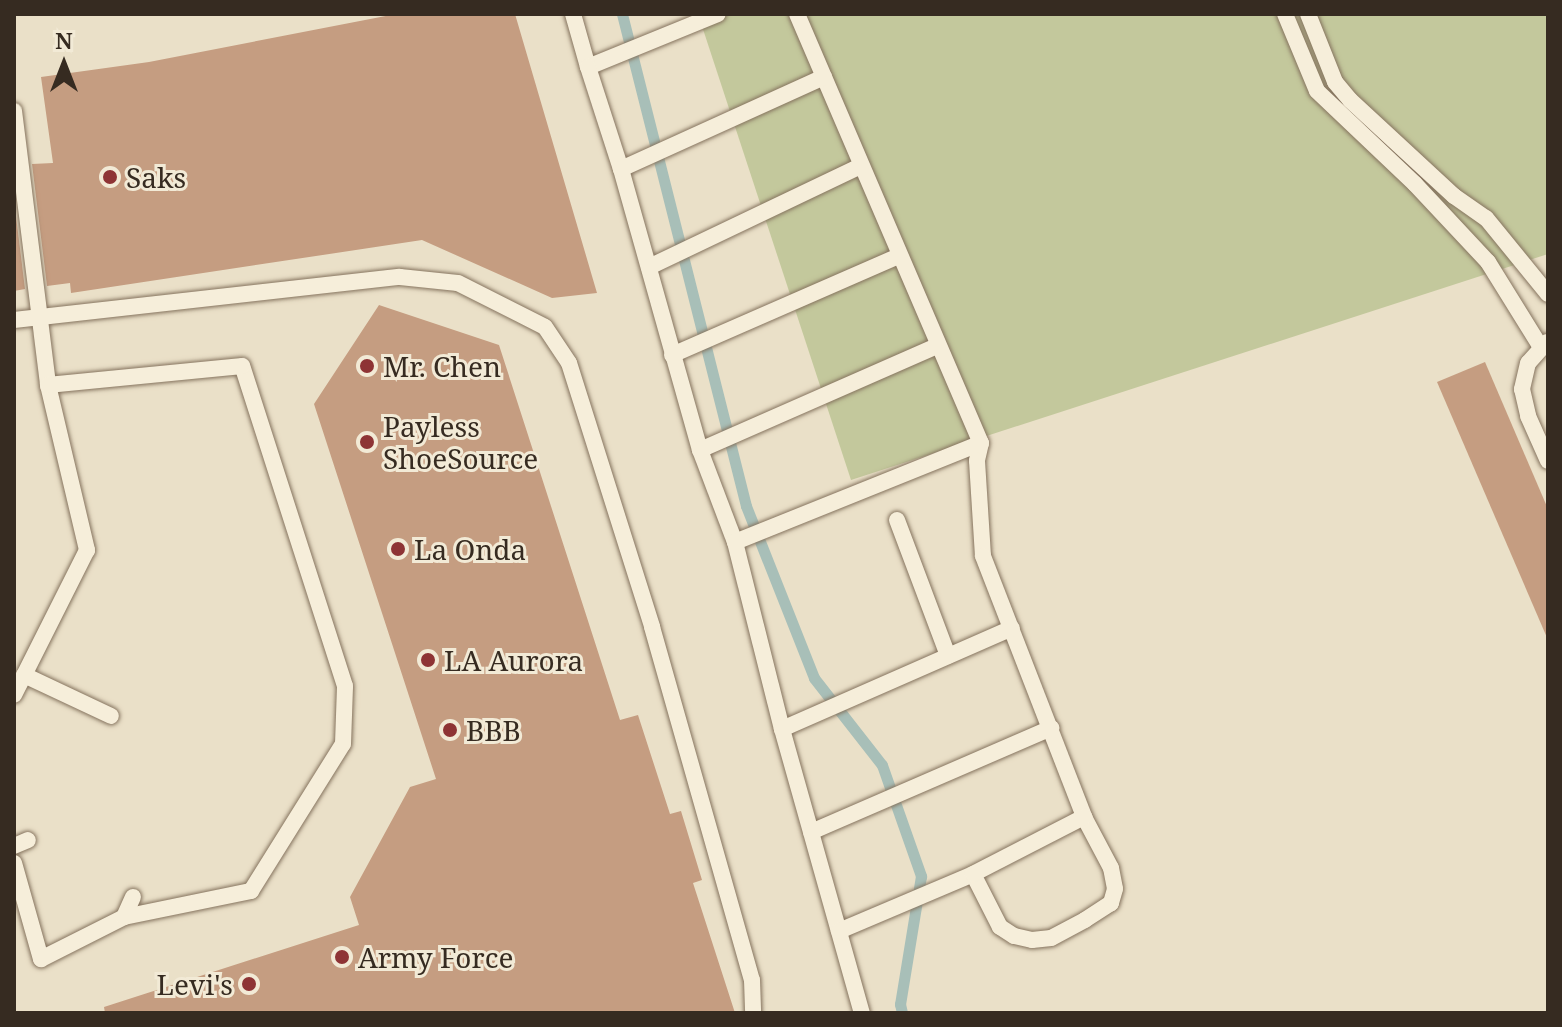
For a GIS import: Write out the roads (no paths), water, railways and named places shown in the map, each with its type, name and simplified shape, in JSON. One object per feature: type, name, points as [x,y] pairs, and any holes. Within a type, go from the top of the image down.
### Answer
[{"type":"lane","points":[[573,14],[621,169],[700,450],[735,542],[782,729],[862,1013]]},
{"type":"lane","points":[[588,67],[718,14]]},
{"type":"lane","points":[[797,14],[981,443],[977,461],[983,556],[1084,817],[1111,868],[1115,889],[1111,903],[1085,920],[1051,938],[1032,940],[1014,936],[1000,927],[973,874]]},
{"type":"lane","points":[[1285,14],[1317,91],[1415,184],[1488,262],[1544,343],[1528,363],[1522,389],[1528,416],[1548,461]]},
{"type":"lane","points":[[1308,14],[1335,82],[1350,100],[1454,196],[1486,218],[1548,294]]},
{"type":"lane","points":[[621,169],[824,77]]},
{"type":"lane","points":[[14,111],[48,385],[87,550],[14,695]]},
{"type":"lane","points":[[649,267],[861,166]]},
{"type":"lane","points":[[672,355],[899,256]]},
{"type":"lane","points":[[14,320],[400,277],[458,283],[545,327],[569,363],[652,627],[752,980],[753,1013]]},
{"type":"lane","points":[[700,450],[937,346]]},
{"type":"lane","points":[[14,863],[41,959],[124,917],[251,891],[343,744],[345,686],[242,366],[48,385]]},
{"type":"lane","points":[[735,542],[981,443]]},
{"type":"lane","points":[[897,520],[948,656]]},
{"type":"lane","points":[[782,729],[1012,628]]},
{"type":"lane","points":[[24,675],[111,716]]},
{"type":"lane","points":[[811,832],[1051,728]]},
{"type":"lane","points":[[839,931],[973,874],[1084,817]]},
{"type":"lane","points":[[124,917],[133,897]]},
{"type":"waterway","points":[[622,14],[746,506],[814,678],[882,765],[921,876],[900,1004],[902,1013]]},
{"type":"place","name":"Saks","points":[[110,177]]},
{"type":"place","name":"Mr. Chen","points":[[367,366]]},
{"type":"place","name":"Payless ShoeSource","points":[[367,442]]},
{"type":"place","name":"La Onda","points":[[398,549]]},
{"type":"place","name":"LA Aurora","points":[[428,660]]},
{"type":"place","name":"BBB","points":[[450,730]]},
{"type":"place","name":"Army Force","points":[[342,957]]},
{"type":"place","name":"Levi's","points":[[249,984]]}]
